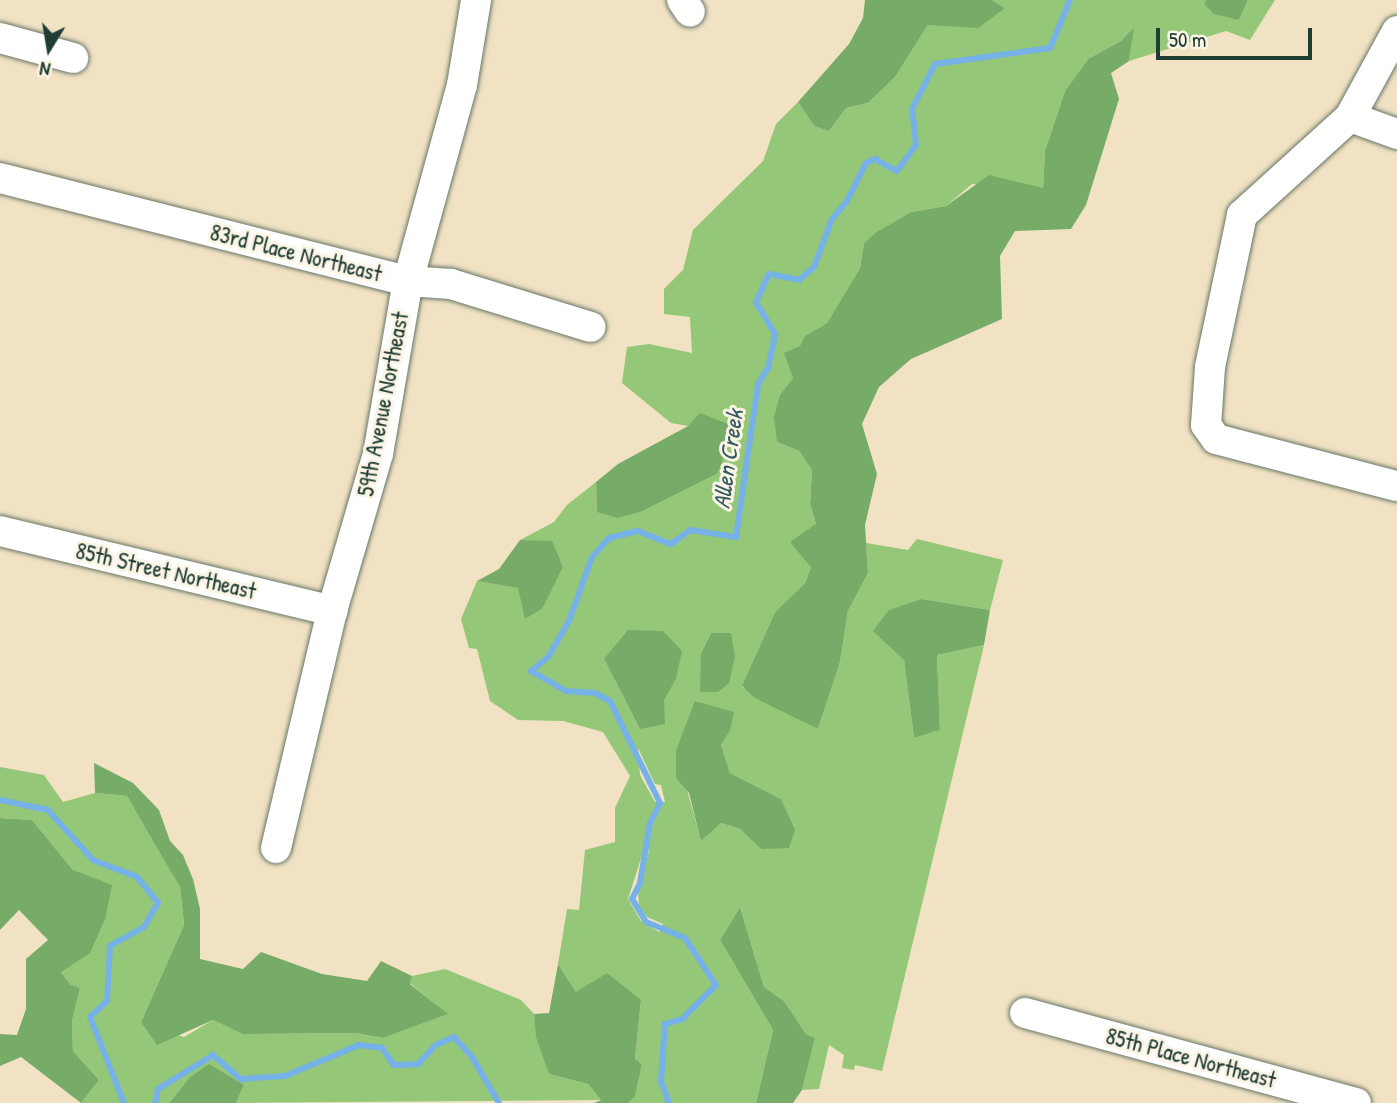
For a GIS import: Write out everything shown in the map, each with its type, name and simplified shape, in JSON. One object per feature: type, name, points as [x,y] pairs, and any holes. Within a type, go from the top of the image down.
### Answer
[{"type":"street","name":"59th Avenue Northeast","points":[[275,848],[332,611],[378,454],[408,281],[463,85],[476,0]]},
{"type":"street","points":[[1397,31],[1350,117],[1242,215],[1210,368],[1206,425],[1216,439],[1397,486]]},
{"type":"street","points":[[0,38],[73,58]]},
{"type":"street","points":[[1350,117],[1397,134]]},
{"type":"street","name":"83rd Place Northeast","points":[[0,178],[408,281],[451,284],[591,327]]},
{"type":"street","name":"85th Street Northeast","points":[[0,531],[332,611]]},
{"type":"street","name":"85th Place Northeast","points":[[1025,1013],[1356,1103]]},
{"type":"green space","points":[[865,0],[992,0],[1005,8],[978,28],[928,25],[895,77],[868,103],[846,108],[829,131],[814,126],[798,102],[849,44],[863,18]]},
{"type":"green space","points":[[992,0],[1206,0],[1204,4],[1239,20],[1248,0],[1275,0],[1250,40],[1226,31],[1129,61],[1133,28],[1121,41],[1088,59],[1065,91],[1045,151],[1043,188],[972,184],[946,206],[911,212],[876,232],[864,243],[860,268],[827,323],[805,336],[793,378],[780,396],[777,442],[799,451],[812,470],[810,504],[816,524],[811,567],[805,583],[775,612],[742,687],[818,729],[840,662],[848,611],[868,573],[866,543],[908,550],[917,539],[1003,560],[990,610],[922,599],[904,660],[914,738],[940,730],[937,655],[984,645],[882,1071],[855,1065],[854,1070],[842,1068],[844,1055],[829,1045],[819,1089],[802,1090],[815,1038],[806,1034],[784,1001],[764,987],[740,907],[720,940],[773,1030],[756,1103],[628,1103],[635,1097],[642,1064],[635,1059],[641,1000],[576,992],[558,964],[567,909],[579,910],[585,850],[615,842],[615,808],[630,776],[603,732],[563,721],[518,720],[490,701],[477,649],[469,648],[461,619],[477,581],[519,588],[543,608],[563,566],[545,543],[520,540],[554,522],[567,505],[596,482],[597,512],[643,511],[717,474],[688,426],[671,423],[622,383],[627,347],[649,344],[692,353],[690,317],[664,314],[664,289],[683,270],[693,230],[763,161],[776,124],[798,102],[814,126],[829,131],[846,108],[868,103],[895,77],[928,25],[1005,8]],"holes":[[[711,633],[731,633],[701,653]],[[604,659],[676,679],[640,729]],[[696,701],[730,731],[721,745],[730,773],[781,799],[761,849],[740,829],[721,823],[701,840],[676,750]],[[638,748],[655,784],[661,785],[665,802],[655,802],[640,775]],[[645,846],[649,850],[638,893],[639,906],[647,917],[663,924],[659,932],[641,921],[628,899]]]},
{"type":"green space","points":[[1206,0],[1248,0],[1239,20],[1214,14],[1204,4]]},
{"type":"green space","points":[[1134,27],[1129,61],[1111,73],[1119,99],[1086,205],[1071,229],[1015,231],[1000,256],[1002,319],[911,359],[879,387],[862,424],[877,474],[865,525],[868,573],[848,611],[840,662],[818,729],[755,698],[742,686],[775,612],[805,583],[811,567],[790,542],[816,524],[810,504],[812,470],[799,451],[777,442],[774,417],[780,395],[793,378],[784,353],[800,346],[805,336],[827,323],[860,268],[864,243],[876,232],[911,212],[946,206],[989,175],[1043,188],[1045,151],[1065,91],[1088,59],[1121,41]]},
{"type":"green space","points":[[700,413],[736,427],[717,474],[643,511],[618,518],[597,512],[596,482],[618,464],[688,426]]},
{"type":"green space","points":[[520,540],[552,541],[563,567],[543,608],[525,619],[518,588],[477,581],[499,569]]},
{"type":"green space","points":[[922,599],[990,610],[984,645],[937,655],[940,730],[914,738],[904,660],[873,631],[889,610]]},
{"type":"green space","points":[[628,630],[663,631],[682,651],[676,679],[664,700],[665,724],[640,729],[604,659]]},
{"type":"green space","points":[[711,633],[731,633],[735,657],[729,683],[718,692],[700,692],[701,653]]},
{"type":"green space","points":[[695,701],[734,712],[730,731],[721,745],[730,773],[781,799],[795,830],[789,848],[761,849],[740,829],[721,823],[701,841],[689,793],[676,778],[676,750]]},
{"type":"green space","points":[[94,763],[133,783],[159,810],[170,841],[183,855],[193,879],[200,909],[200,959],[243,969],[261,952],[322,974],[367,981],[381,961],[412,976],[410,984],[448,1014],[383,1038],[355,1033],[242,1034],[213,1020],[157,1045],[141,1022],[184,925],[180,887],[127,796],[95,793]]},
{"type":"green space","points":[[0,767],[44,775],[63,802],[95,793],[127,796],[163,856],[180,887],[184,925],[141,1022],[184,1037],[213,1020],[242,1034],[355,1033],[383,1038],[447,1014],[410,983],[412,976],[445,969],[521,1000],[534,1014],[549,1074],[588,1084],[601,1100],[236,1103],[244,1085],[189,1078],[169,1103],[81,1103],[99,1080],[73,1051],[72,1021],[80,988],[70,984],[61,972],[73,870],[32,820],[0,818]]},
{"type":"green space","points":[[0,818],[32,820],[73,870],[112,885],[105,919],[90,953],[61,972],[70,984],[80,988],[72,1021],[73,1051],[99,1080],[81,1103],[21,1057],[0,1066],[0,1034],[17,1035],[26,1009],[26,959],[48,940],[19,910],[0,930]]},
{"type":"green space","points":[[740,907],[764,987],[784,1001],[806,1034],[815,1038],[802,1090],[793,1103],[756,1103],[773,1030],[720,940]]},
{"type":"green space","points":[[558,964],[576,992],[607,973],[641,1000],[635,1059],[642,1064],[635,1097],[628,1103],[594,1103],[601,1100],[588,1084],[549,1074],[536,1037],[534,1014],[549,1013]]},
{"type":"green space","points":[[209,1064],[244,1085],[236,1103],[169,1103],[189,1078]]},
{"type":"waterway","name":"Allen Creek","points":[[669,1103],[661,1081],[665,1024],[682,1019],[716,985],[685,938],[646,922],[632,899],[640,883],[650,823],[660,803],[610,701],[595,693],[566,691],[531,671],[548,657],[569,621],[592,557],[609,538],[638,531],[671,544],[690,530],[736,537],[758,384],[768,368],[775,334],[756,302],[769,274],[799,280],[814,267],[832,219],[847,201],[866,163],[875,159],[897,171],[916,145],[912,109],[935,64],[1050,48],[1070,0]]},
{"type":"waterway","name":"Allen Creek","points":[[0,800],[48,810],[93,860],[137,877],[158,903],[144,927],[110,946],[107,1001],[90,1017],[124,1103]]},
{"type":"waterway","name":"Allen Creek","points":[[155,1103],[158,1089],[213,1055],[241,1079],[285,1076],[359,1045],[382,1048],[394,1065],[418,1064],[436,1045],[454,1037],[472,1057],[499,1103]]}]
